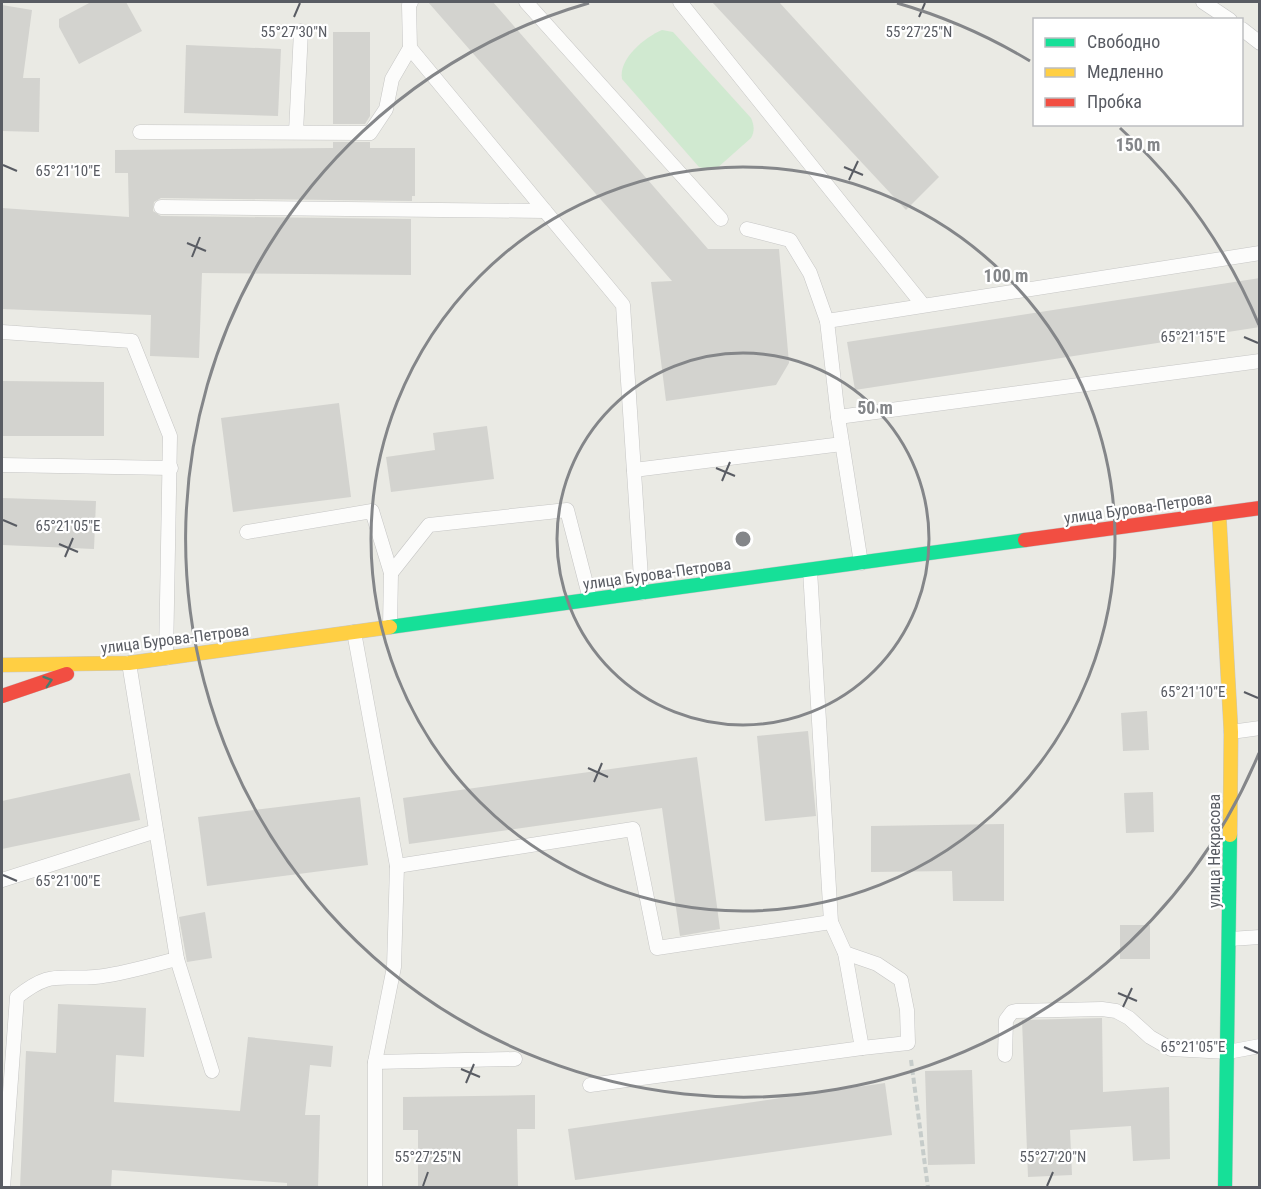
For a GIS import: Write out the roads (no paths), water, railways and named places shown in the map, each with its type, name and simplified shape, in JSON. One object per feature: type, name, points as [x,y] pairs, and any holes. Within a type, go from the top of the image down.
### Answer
[{"type":"main road","name":"улица Бурова-Петрова","points":[[2,665],[129,663],[1260,508]]},
{"type":"main road","name":"улица Некрасова","points":[[1219,514],[1231,732],[1225,1188]]},
{"type":"main road","name":"улица Бурова-Петрова","points":[[2,696],[94,665]]},
{"type":"lane","points":[[140,132],[370,133],[386,109],[392,79],[410,48],[409,5],[411,2]]},
{"type":"lane","points":[[526,2],[721,219]]},
{"type":"lane","points":[[680,2],[923,305]]},
{"type":"lane","points":[[1203,2],[1227,18]]},
{"type":"lane","points":[[1243,30],[1260,43]]},
{"type":"lane","points":[[296,132],[301,31]]},
{"type":"lane","points":[[410,48],[623,305],[642,593]]},
{"type":"lane","points":[[161,207],[545,212]]},
{"type":"lane","points":[[747,229],[790,240],[810,273],[826,321],[838,417],[861,563]]},
{"type":"lane","points":[[826,321],[1260,253]]},
{"type":"lane","points":[[2,332],[132,341],[170,436],[165,658]]},
{"type":"lane","points":[[838,417],[1260,361]]},
{"type":"lane","points":[[634,470],[842,444]]},
{"type":"lane","points":[[2,465],[171,468]]},
{"type":"lane","points":[[391,573],[429,525],[567,510],[591,600]]},
{"type":"lane","points":[[247,532],[372,511],[391,573],[390,627]]},
{"type":"lane","points":[[810,570],[831,921],[845,953],[861,1048]]},
{"type":"lane","points":[[354,632],[397,866],[394,967],[375,1062],[375,1188]]},
{"type":"lane","points":[[129,663],[177,959],[212,1071]]},
{"type":"lane","points":[[1231,732],[1260,728]]},
{"type":"lane","points":[[397,866],[633,829],[657,948],[831,921]]},
{"type":"lane","points":[[2,880],[156,831]]},
{"type":"lane","points":[[1230,939],[1260,937]]},
{"type":"lane","points":[[590,1085],[908,1043],[901,980],[877,964],[845,953]]},
{"type":"lane","points":[[3,1188],[17,997],[34,984],[56,976],[96,977],[177,959]]},
{"type":"lane","points":[[1005,1056],[1006,1020],[1012,1012],[1102,1009],[1116,1011],[1129,1018],[1150,1037],[1171,1049],[1228,1052],[1260,1046]]},
{"type":"lane","points":[[375,1062],[515,1059]]}]
